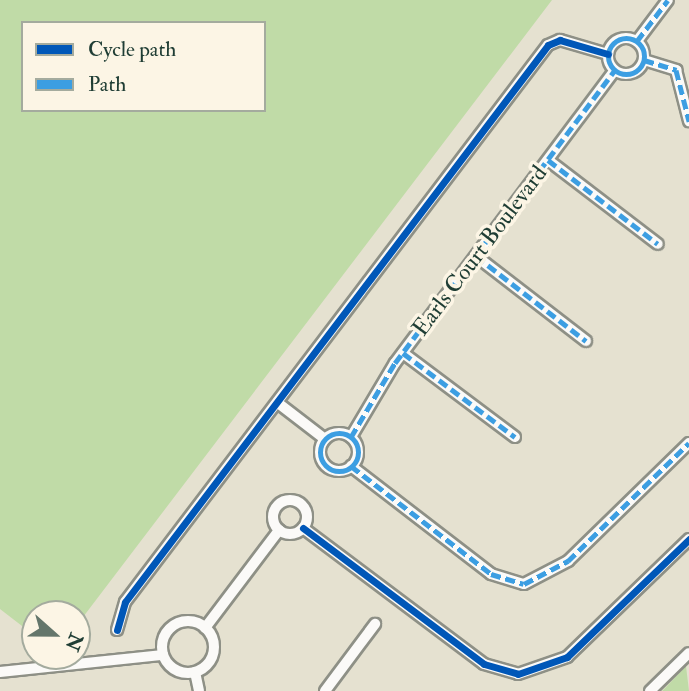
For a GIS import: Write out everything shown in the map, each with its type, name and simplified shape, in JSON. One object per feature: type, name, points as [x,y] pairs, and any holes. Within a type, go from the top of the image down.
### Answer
[{"type":"street","points":[[637,41],[668,0]]},
{"type":"street","points":[[117,630],[125,602],[548,45],[561,40],[608,54],[615,70],[632,73],[644,60]]},
{"type":"street","points":[[608,54],[616,40],[637,41]]},
{"type":"street","points":[[637,41],[644,60]]},
{"type":"street","points":[[644,60],[676,70],[689,121]]},
{"type":"street","name":"Earls Court Boulevard","points":[[351,437],[403,353],[615,70]]},
{"type":"street","points":[[548,160],[658,244]]},
{"type":"street","points":[[476,256],[586,341]]},
{"type":"street","points":[[403,353],[515,437]]},
{"type":"street","points":[[278,402],[325,439]]},
{"type":"street","points":[[325,439],[338,433],[351,437],[358,448],[351,466]]},
{"type":"street","points":[[325,439],[323,462],[336,470],[351,466]]},
{"type":"street","points":[[351,466],[482,568],[524,584],[568,561],[689,443]]},
{"type":"street","points":[[205,628],[279,530],[275,509],[289,500],[304,507],[303,528]]},
{"type":"street","points":[[279,530],[294,534],[303,528]]},
{"type":"street","points":[[303,528],[484,664],[518,674],[567,657],[689,539]]},
{"type":"street","points":[[190,621],[205,628],[212,657],[195,672],[179,672],[163,656],[163,638],[173,625],[190,621]]},
{"type":"street","points":[[325,691],[375,625]]},
{"type":"street","points":[[650,691],[689,653]]},
{"type":"street","points":[[0,672],[163,656]]},
{"type":"street","points":[[195,672],[199,691]]},
{"type":"green space","points":[[0,0],[552,0],[91,607],[91,600],[21,600],[21,625],[0,609]]},
{"type":"green space","points":[[686,666],[689,691],[662,691],[667,686]]},
{"type":"marked path","points":[[637,41],[668,0]]},
{"type":"marked path","points":[[626,38],[639,43],[644,56],[639,69],[626,74],[613,69],[608,56],[613,43],[626,38]]},
{"type":"marked path","points":[[644,60],[676,70],[689,121]]},
{"type":"marked path","points":[[351,437],[395,363],[615,70]]},
{"type":"marked path","points":[[548,160],[658,244]]},
{"type":"marked path","points":[[476,256],[586,341]]},
{"type":"marked path","points":[[403,353],[515,437]]},
{"type":"marked path","points":[[339,433],[352,439],[358,452],[352,465],[339,471],[326,465],[320,452],[326,439],[339,433]]},
{"type":"marked path","points":[[351,466],[491,574],[524,584],[568,561],[689,443]]},
{"type":"cycle path","points":[[117,630],[125,602],[548,45],[560,40],[608,54]]},
{"type":"cycle path","points":[[303,528],[484,664],[518,674],[567,657],[689,539]]}]
